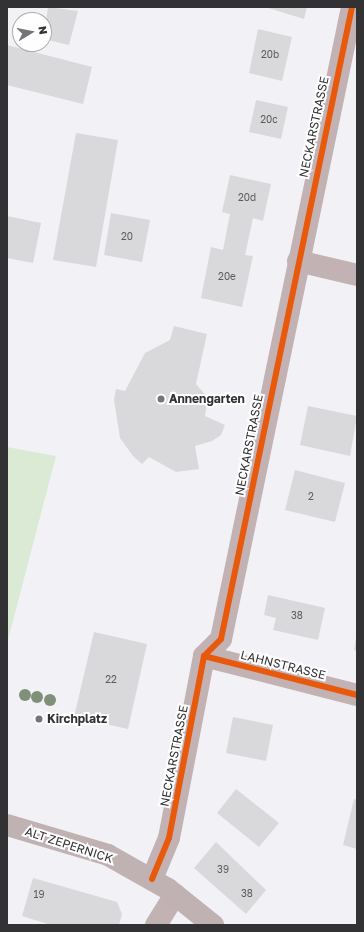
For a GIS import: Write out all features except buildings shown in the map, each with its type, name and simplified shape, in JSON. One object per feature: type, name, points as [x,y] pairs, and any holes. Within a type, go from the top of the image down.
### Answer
[{"type":"main road","name":"ALT ZEPERNICK","points":[[7,825],[108,855],[152,879],[213,925]]},
{"type":"street","name":"NECKARSTRASSE","points":[[152,879],[169,838],[204,656],[221,639],[298,261],[352,7]]},
{"type":"street","points":[[298,261],[357,275]]},
{"type":"street","name":"LAHNSTRASSE","points":[[204,656],[357,695]]},
{"type":"street","points":[[156,925],[175,895]]},
{"type":"green space","points":[[7,447],[56,456],[7,644]]},
{"type":"cycle path","points":[[152,879],[169,838],[204,656],[221,639],[352,7]]},
{"type":"cycle path","points":[[204,656],[357,695]]},
{"type":"place","name":"Annengarten","points":[[161,399]]},
{"type":"place","name":"Kirchplatz","points":[[39,719]]}]
